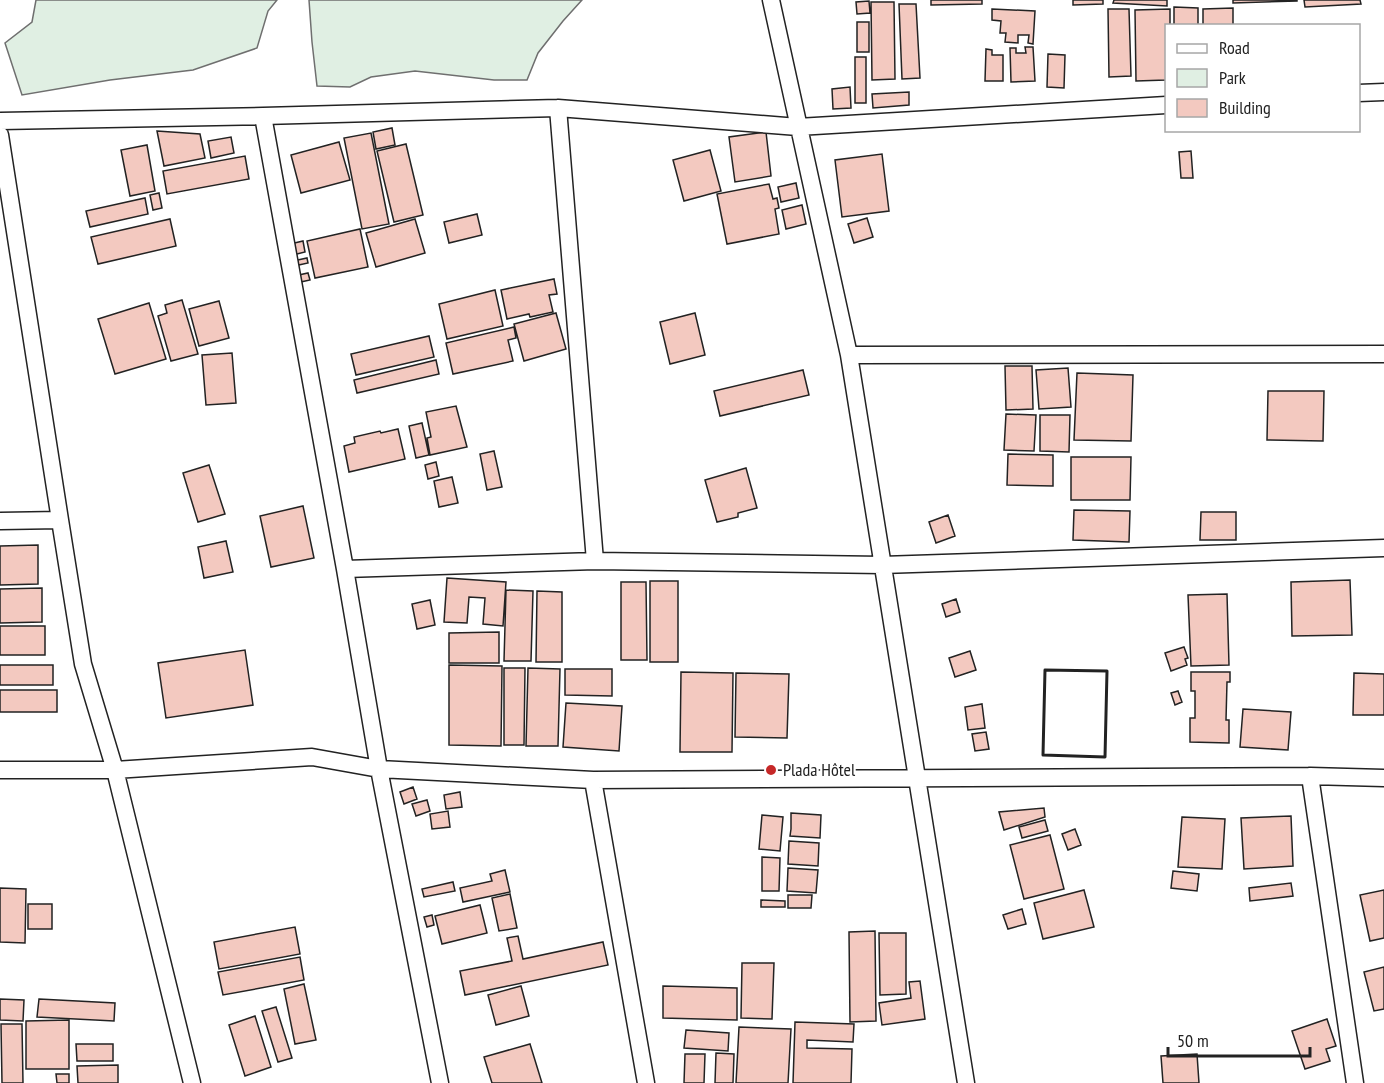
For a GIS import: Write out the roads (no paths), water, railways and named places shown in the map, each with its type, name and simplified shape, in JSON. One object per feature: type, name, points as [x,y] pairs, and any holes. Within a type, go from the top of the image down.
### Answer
[{"type":"street","points":[[771,0],[849,355],[966,1083]]},
{"type":"street","points":[[1360,93],[1384,92]]},
{"type":"street","points":[[0,121],[558,108],[798,127],[1165,105]]},
{"type":"street","points":[[558,108],[595,561]]},
{"type":"street","points":[[263,116],[379,769],[440,1083]]},
{"type":"street","points":[[0,135],[83,664],[115,770],[192,1083]]},
{"type":"street","points":[[849,355],[1384,354]]},
{"type":"street","points":[[0,521],[60,520]]},
{"type":"street","points":[[345,569],[595,561],[882,565],[1384,548]]},
{"type":"street","points":[[0,770],[115,770],[312,757],[379,769],[592,780],[1310,776],[1384,778]]},
{"type":"street","points":[[1310,776],[1355,1083]]},
{"type":"street","points":[[592,780],[646,1083]]},
{"type":"place","name":"Plada Hôtel","points":[[771,770]]}]
